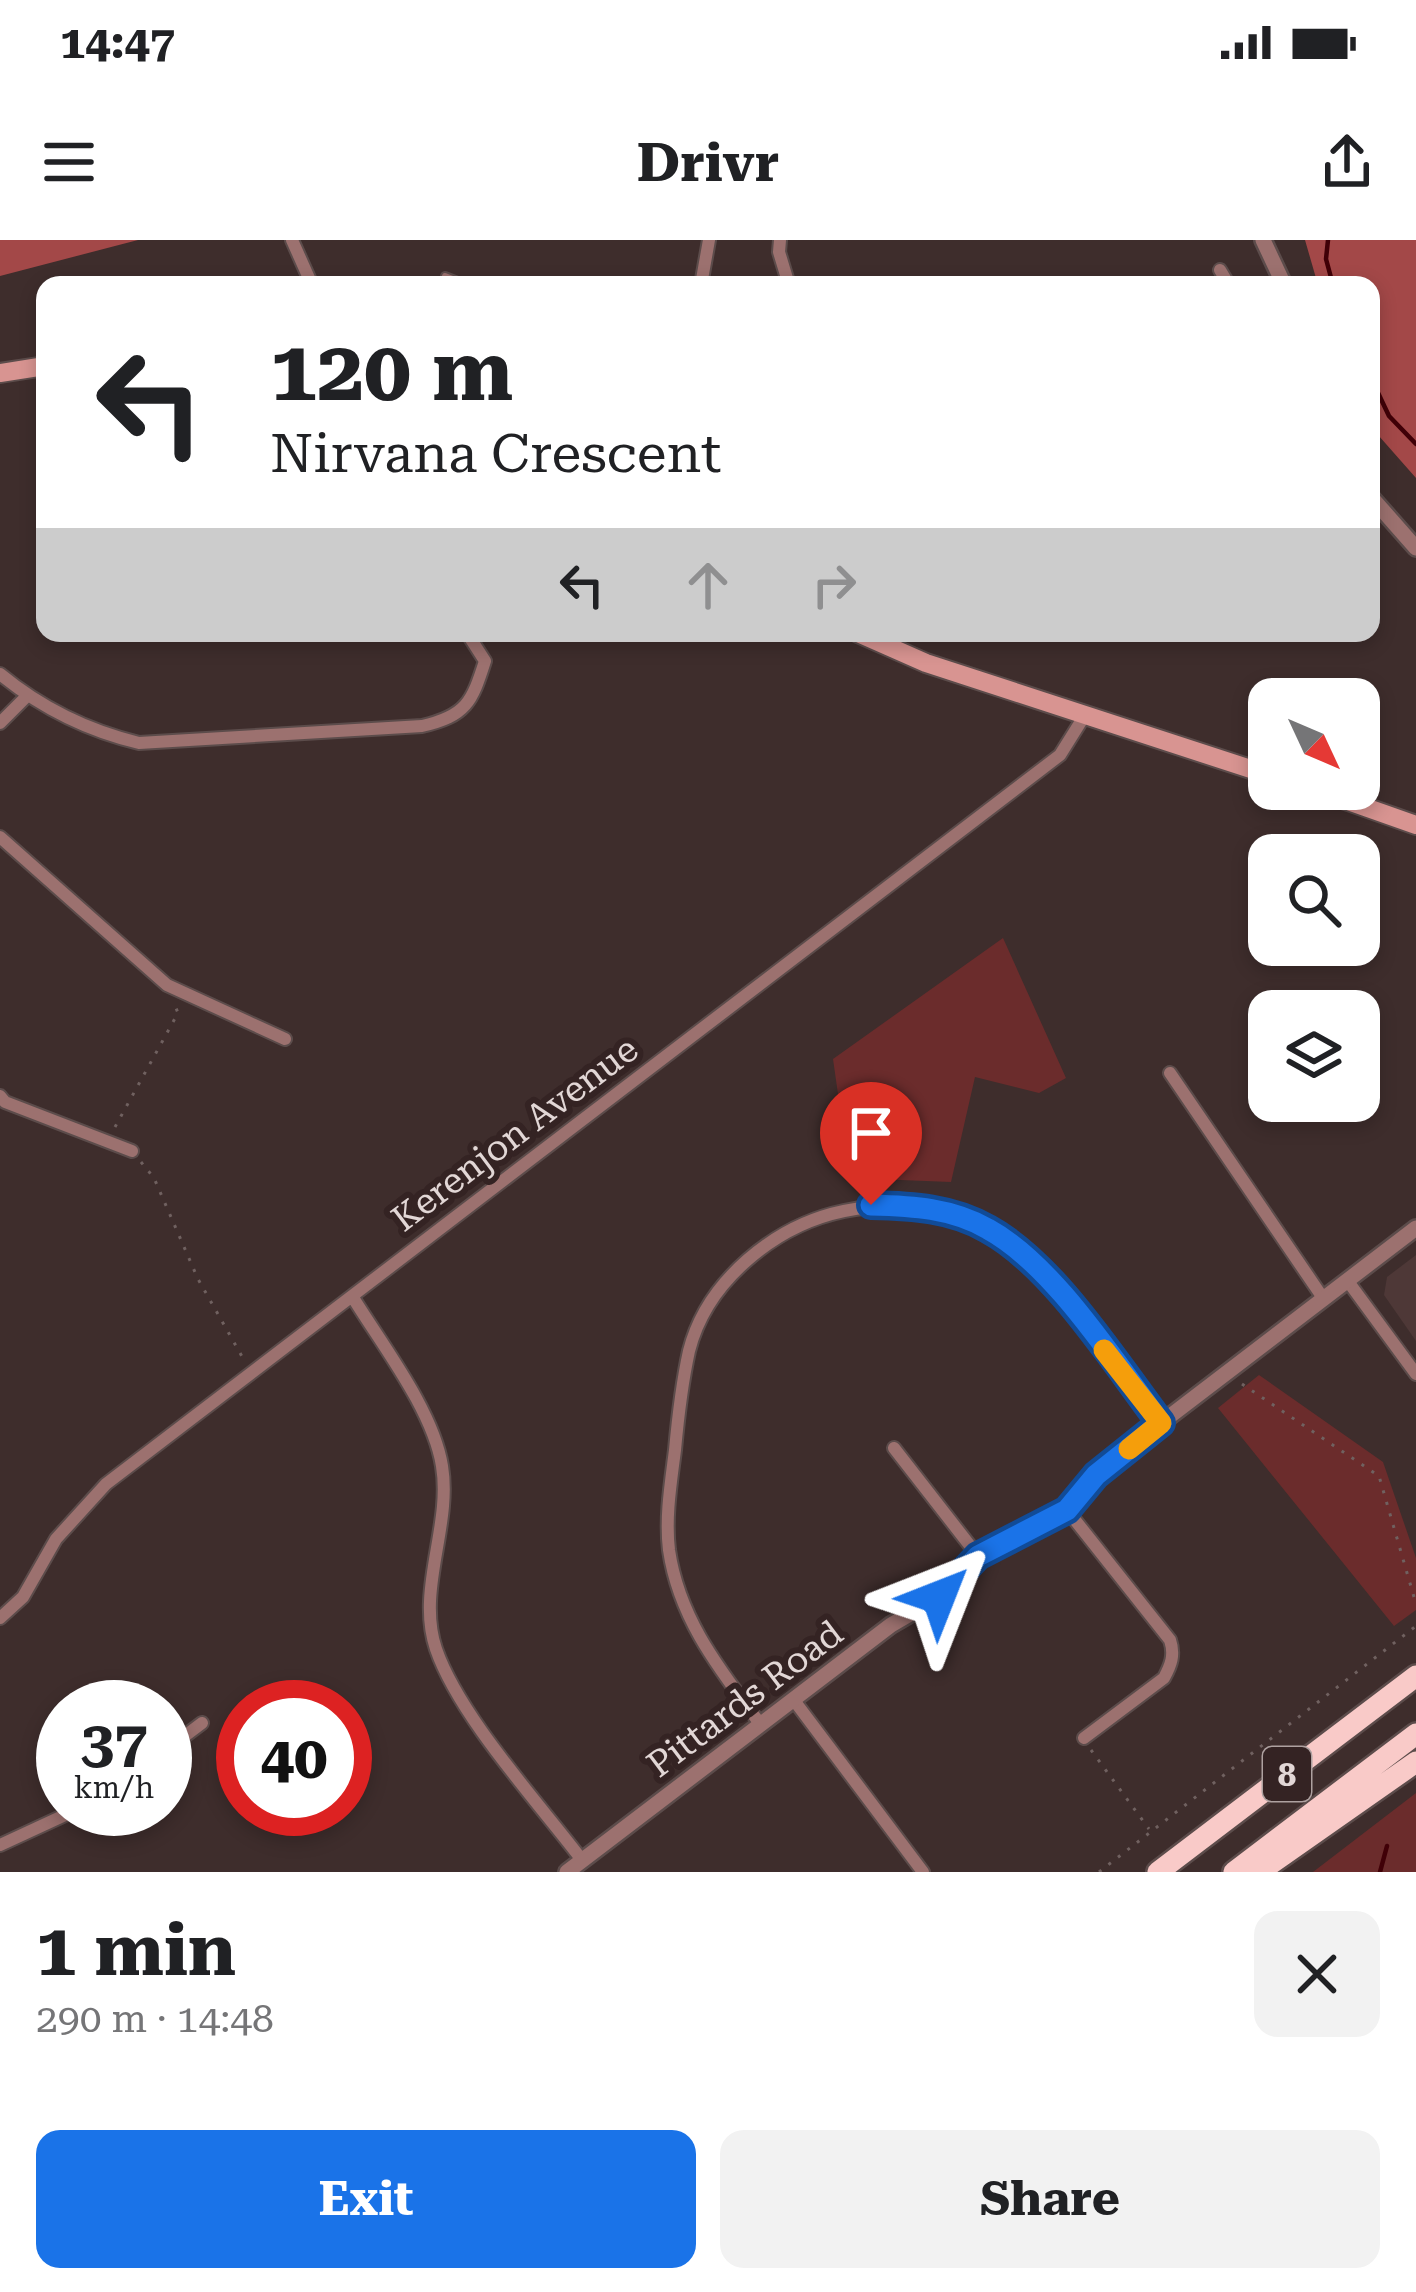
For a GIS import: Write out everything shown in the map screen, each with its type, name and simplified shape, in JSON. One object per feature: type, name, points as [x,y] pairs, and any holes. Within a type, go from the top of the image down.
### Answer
[{"type":"highway","name":"8","points":[[1158,1872],[1416,1676]]},
{"type":"highway","name":"8","points":[[1234,1872],[1416,1734]]},
{"type":"highway","points":[[1259,1872],[1416,1762]]},
{"type":"main road","points":[[0,373],[36,367]]},
{"type":"main road","points":[[878,642],[926,663],[1248,768]]},
{"type":"main road","points":[[1375,810],[1416,824]]},
{"type":"street","points":[[292,240],[308,276]]},
{"type":"street","points":[[703,276],[709,240]]},
{"type":"street","points":[[780,240],[787,276]]},
{"type":"street","points":[[1263,240],[1280,276]]},
{"type":"street","points":[[301,276],[303,267]]},
{"type":"street","points":[[1220,270],[1224,276]]},
{"type":"street","points":[[1380,506],[1416,548]]},
{"type":"street","points":[[0,674],[27,696],[108,735],[139,743],[422,726],[454,718],[474,694],[485,661],[473,642]]},
{"type":"street","points":[[0,723],[27,696]]},
{"type":"street","name":"Kerenjon Avenue","points":[[0,1618],[23,1597],[56,1539],[106,1484],[1060,755],[1085,715]]},
{"type":"street","points":[[1,840],[167,985],[285,1039]]},
{"type":"street","points":[[1170,1073],[1323,1298]]},
{"type":"street","points":[[0,1096],[5,1102],[132,1151]]},
{"type":"street","points":[[761,1725],[697,1636],[688,1615],[669,1547],[670,1500],[690,1346],[712,1301],[742,1264],[775,1238],[819,1216],[871,1205],[925,1207],[989,1229],[1049,1280],[1161,1423]]},
{"type":"street","name":"Pittards Road","points":[[567,1872],[891,1625],[939,1597],[978,1556],[1067,1510],[1096,1475],[1416,1228]]},
{"type":"street","points":[[1347,1280],[1416,1374]]},
{"type":"street","points":[[352,1296],[430,1424],[442,1467],[430,1611],[436,1647],[459,1696],[582,1860]]},
{"type":"street","points":[[894,1448],[978,1556]]},
{"type":"street","points":[[1067,1510],[1170,1640],[1173,1650],[1172,1665],[1164,1678],[1084,1738]]},
{"type":"street","points":[[794,1699],[923,1872]]},
{"type":"street","points":[[192,1731],[202,1723]]},
{"type":"street","points":[[0,1845],[36,1828]]},
{"type":"path","points":[[107,1141],[178,1013],[167,985]]},
{"type":"path","points":[[132,1151],[154,1178],[198,1279],[252,1372]]},
{"type":"path","points":[[1242,1384],[1379,1476],[1416,1604]]},
{"type":"path","points":[[1099,1872],[1416,1626]]},
{"type":"path","points":[[1084,1738],[1150,1831]]},
{"type":"shaded area","points":[[0,240],[138,240],[0,276]]},
{"type":"shaded area","points":[[1305,240],[1416,240],[1416,478],[1380,437],[1380,276],[1315,276]]},
{"type":"shaded area","points":[[1003,938],[1066,1078],[1039,1093],[975,1077],[951,1182],[850,1178],[833,1059]]},
{"type":"shaded area","points":[[1416,1255],[1416,1341],[1384,1295],[1387,1277]]},
{"type":"shaded area","points":[[1259,1375],[1383,1462],[1416,1558],[1416,1610],[1394,1626],[1218,1408]]},
{"type":"shaded area","points":[[1416,1793],[1416,1872],[1313,1872]]},
{"type":"waterway","points":[[1328,240],[1331,276]]},
{"type":"waterway","points":[[1380,397],[1389,416],[1416,444]]},
{"type":"waterway","points":[[1380,1872],[1387,1846]]},
{"type":"slow traffic","points":[[1104,1350],[1161,1423],[1129,1449]]},
{"type":"route","points":[[871,1205],[925,1207],[989,1229],[1049,1280],[1161,1423],[1096,1475],[1067,1510],[978,1556],[939,1597]]}]
